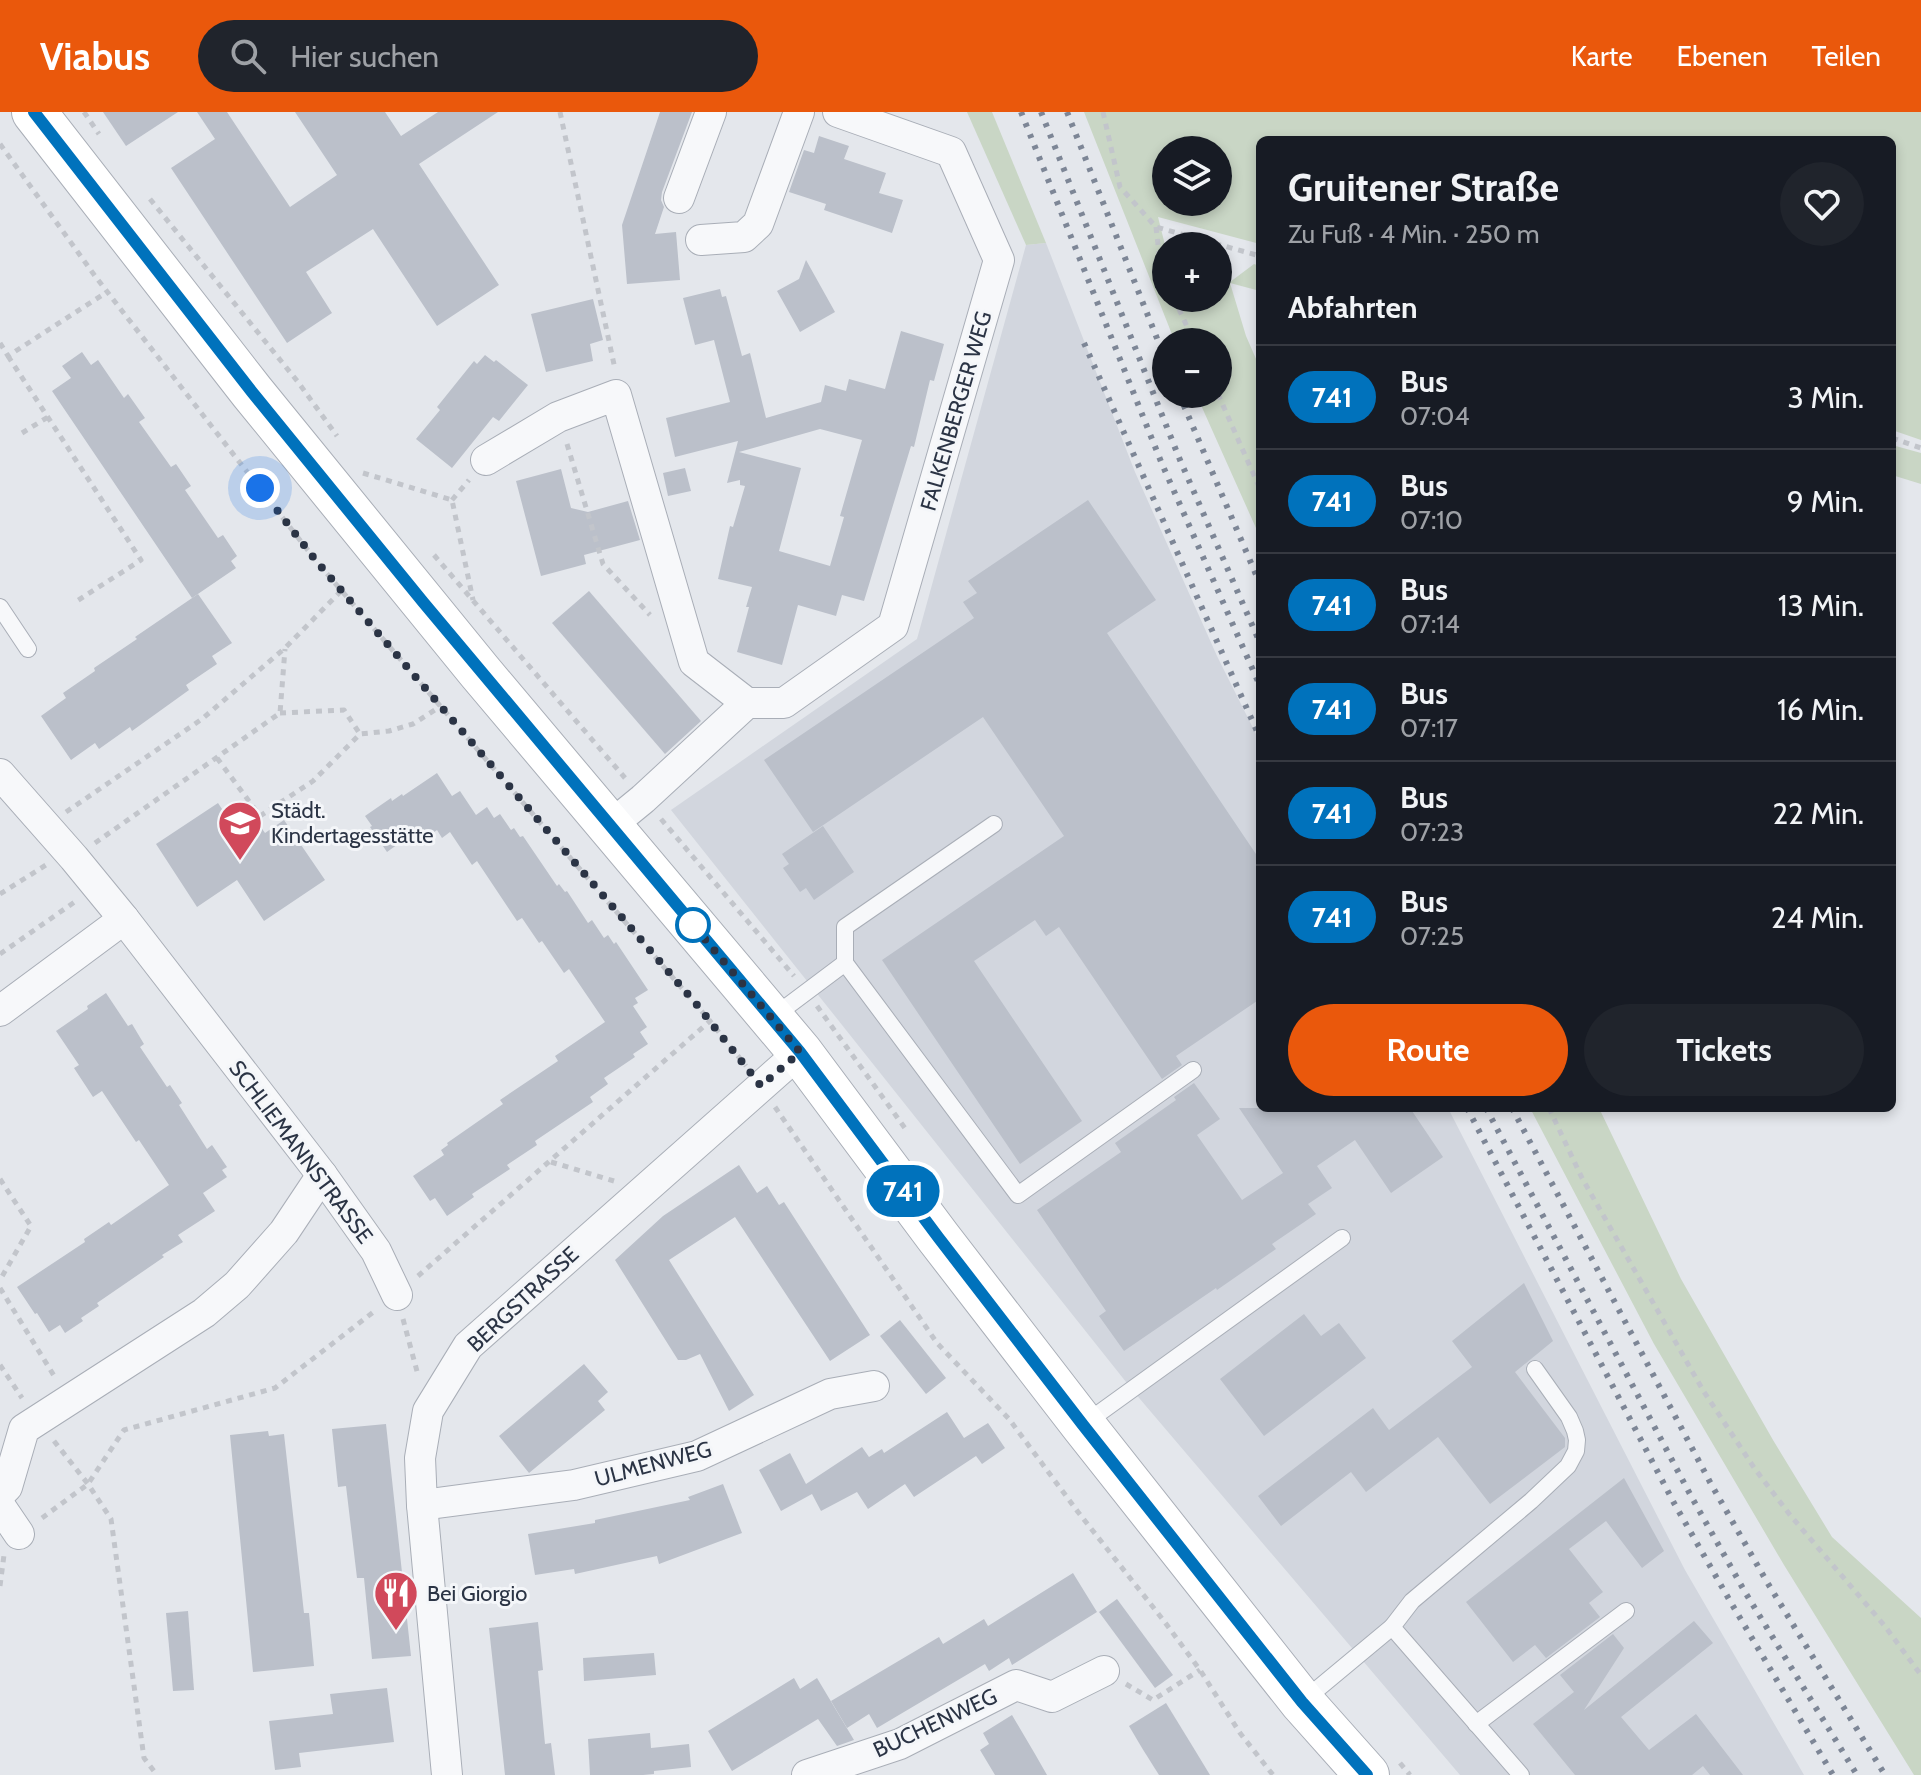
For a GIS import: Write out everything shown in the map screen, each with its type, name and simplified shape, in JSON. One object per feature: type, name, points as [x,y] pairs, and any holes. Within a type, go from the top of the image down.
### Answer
[{"type":"main road","points":[[34,112],[262,404],[480,672],[800,1052],[1083,1425],[1302,1702],[1367,1775]]},
{"type":"street","points":[[679,198],[711,112]]},
{"type":"street","points":[[701,240],[744,237],[758,224],[799,112]]},
{"type":"street","name":"FALKENBERGER WEG","points":[[747,703],[784,703],[893,626],[999,260],[951,152],[838,112]]},
{"type":"street","points":[[486,460],[558,417],[616,395],[694,662],[747,703],[610,826]]},
{"type":"street","name":"SCHLIEMANNSTRASSE","points":[[0,774],[124,919],[322,1175],[376,1251],[397,1295]]},
{"type":"street","points":[[0,1011],[124,919]]},
{"type":"street","name":"BERGSTRASSE","points":[[447,1775],[422,1505],[420,1458],[428,1411],[468,1346],[800,1052]]},
{"type":"street","points":[[0,1494],[7,1487],[24,1429],[204,1313],[237,1285],[284,1232],[322,1175]]},
{"type":"street","name":"ULMENWEG","points":[[422,1505],[574,1485],[697,1456],[830,1394],[874,1386]]},
{"type":"street","points":[[0,1506],[19,1534]]},
{"type":"street","name":"BUCHENWEG","points":[[807,1775],[900,1744],[1016,1685],[1052,1697],[1104,1671]]},
{"type":"lane","points":[[0,607],[28,649]]},
{"type":"lane","points":[[994,824],[845,927],[845,963],[1018,1195],[1193,1070]]},
{"type":"lane","points":[[771,1018],[845,963]]},
{"type":"lane","points":[[1083,1425],[1342,1238]]},
{"type":"lane","points":[[1302,1702],[1392,1627],[1412,1601],[1568,1466],[1576,1451],[1575,1431],[1569,1417],[1535,1369]]},
{"type":"lane","points":[[1476,1724],[1626,1611]]},
{"type":"lane","points":[[1392,1627],[1521,1775]]},
{"type":"path","points":[[84,112],[105,142]]},
{"type":"path","points":[[560,112],[614,360],[616,395]]},
{"type":"path","points":[[1103,112],[1120,187],[1156,227],[1256,255]]},
{"type":"path","points":[[0,144],[107,292],[317,562],[710,1021],[761,1086],[937,1343],[1009,1419],[1164,1621],[1240,1733],[1273,1775]]},
{"type":"path","points":[[141,188],[298,382],[339,439]]},
{"type":"path","points":[[1156,227],[1157,232]]},
{"type":"path","points":[[8,356],[107,292]]},
{"type":"path","points":[[0,343],[141,560],[77,601]]},
{"type":"path","points":[[1224,408],[1256,480]]},
{"type":"path","points":[[22,433],[48,417]]},
{"type":"path","points":[[558,417],[603,564],[653,619]]},
{"type":"path","points":[[1896,439],[1921,448]]},
{"type":"path","points":[[355,462],[373,485]]},
{"type":"path","points":[[363,473],[452,500],[473,601]]},
{"type":"path","points":[[433,554],[783,963]]},
{"type":"path","points":[[46,827],[202,719],[285,648],[342,591]]},
{"type":"path","points":[[280,713],[285,648]]},
{"type":"path","points":[[217,758],[260,816],[313,781],[360,734],[389,731],[413,724],[441,706]]},
{"type":"path","points":[[0,894],[71,855],[280,713],[344,710],[360,734]]},
{"type":"path","points":[[0,954],[97,886]]},
{"type":"path","points":[[0,1586],[6,1543],[88,1484],[124,1430],[275,1388],[397,1295],[710,1021]]},
{"type":"path","points":[[1551,1112],[1582,1178],[1704,1392],[1781,1503],[1884,1625],[1921,1675]]},
{"type":"path","points":[[550,1161],[644,1190]]},
{"type":"path","points":[[0,1179],[31,1226],[0,1280]]},
{"type":"path","points":[[0,1288],[68,1399]]},
{"type":"path","points":[[397,1295],[428,1411]]},
{"type":"path","points":[[0,1365],[111,1519],[144,1758],[157,1775]]},
{"type":"path","points":[[1153,1700],[1200,1670]]},
{"type":"shaded area","points":[[1046,243],[1135,472],[1217,656],[1256,734],[1256,1112],[1450,1112],[1685,1570],[1804,1775],[1460,1775],[1134,1392],[671,810],[917,639],[1026,245]]},
{"type":"green space","points":[[967,112],[992,112],[1046,243],[1026,245]]},
{"type":"green space","points":[[1084,112],[1921,112],[1921,440],[1896,431],[1896,136],[1256,136],[1256,243],[1232,237],[1232,232],[1215,232],[1158,217],[1162,232],[1152,232],[1152,284]]},
{"type":"green space","points":[[1254,264],[1256,265],[1256,290],[1232,284]]},
{"type":"green space","points":[[1232,290],[1256,359],[1256,528],[1202,408],[1232,408],[1232,328],[1169,328],[1163,312],[1232,312]]},
{"type":"green space","points":[[1896,446],[1921,453],[1921,484],[1896,476]]},
{"type":"green space","points":[[1532,1112],[1601,1112],[1681,1279],[1832,1537],[1921,1618],[1921,1775],[1914,1775],[1784,1565],[1654,1344]]},
{"type":"building","points":[[103,112],[178,112],[126,146]]},
{"type":"building","points":[[197,112],[227,112],[290,207],[337,175],[295,112],[385,112],[401,136],[438,112],[498,112],[419,164],[499,285],[437,326],[373,229],[306,272],[332,313],[287,343],[171,168],[215,139]]},
{"type":"building","points":[[660,112],[692,112],[662,192],[664,207],[655,234],[676,232],[680,280],[627,284],[622,225]]},
{"type":"building","points":[[819,136],[849,146],[844,159],[886,173],[879,193],[903,200],[892,233],[824,210],[826,204],[789,192],[804,150],[814,153]]},
{"type":"building","points":[[806,260],[835,312],[800,332],[777,291],[799,279]]},
{"type":"building","points":[[720,289],[722,297],[726,296],[742,356],[750,353],[766,418],[821,402],[825,385],[846,391],[849,379],[885,389],[901,331],[944,344],[934,381],[930,380],[914,447],[911,446],[864,601],[842,595],[836,616],[798,605],[782,665],[737,652],[752,587],[718,579],[730,526],[733,527],[745,486],[740,485],[740,480],[727,483],[738,441],[675,457],[666,418],[730,402],[714,340],[695,345],[683,298]],"holes":[[[820,429],[862,440],[840,516],[844,517],[830,566],[779,551],[801,468],[739,452]]]},
{"type":"building","points":[[593,299],[603,340],[590,344],[593,361],[546,372],[531,314]]},
{"type":"building","points":[[82,352],[91,365],[98,360],[124,398],[128,394],[145,418],[139,422],[171,467],[176,464],[191,486],[185,490],[218,538],[223,535],[237,556],[231,561],[236,568],[192,598],[52,391],[71,378],[62,366]]},
{"type":"building","points":[[485,355],[528,385],[499,421],[493,417],[452,468],[416,439],[474,361],[477,364]]},
{"type":"building","points":[[685,468],[691,491],[668,496],[663,473]]},
{"type":"building","points":[[561,469],[571,508],[588,512],[628,501],[640,540],[584,555],[586,564],[541,576],[516,481]]},
{"type":"building","points":[[1088,500],[1156,600],[1107,633],[1256,854],[1256,1002],[1176,1056],[1182,1065],[1162,1079],[1059,927],[1046,936],[1035,920],[974,961],[1082,1121],[1020,1164],[882,960],[1064,836],[983,717],[813,832],[764,760],[974,618],[963,602],[977,593],[968,581]]},
{"type":"building","points":[[589,591],[701,721],[665,754],[552,623]]},
{"type":"building","points":[[198,594],[232,643],[212,656],[217,664],[186,685],[189,690],[132,731],[130,727],[99,749],[95,743],[71,760],[41,716],[66,698],[63,693],[95,671],[94,668]]},
{"type":"building","points":[[437,773],[452,796],[460,791],[476,815],[487,807],[494,818],[500,814],[511,830],[514,828],[520,837],[523,836],[557,886],[559,884],[567,891],[588,923],[592,920],[604,938],[608,935],[614,944],[616,942],[648,990],[635,998],[638,1003],[633,1006],[647,1027],[640,1032],[648,1044],[604,1078],[608,1084],[590,1097],[593,1102],[535,1141],[537,1145],[507,1165],[510,1169],[472,1194],[474,1197],[447,1216],[435,1198],[430,1201],[413,1176],[444,1155],[441,1150],[447,1143],[503,1104],[500,1100],[558,1061],[555,1056],[605,1022],[569,969],[564,973],[522,918],[517,921],[477,861],[472,865],[450,832],[442,838],[437,830],[429,836],[426,832],[409,844],[405,839],[387,852],[370,827],[365,816]]},
{"type":"building","name":"Städt. Kindertagesstätte","points":[[218,803],[232,824],[250,812],[265,833],[284,820],[325,880],[264,921],[237,880],[197,907],[156,844]]},
{"type":"building","points":[[823,826],[854,872],[814,900],[806,888],[800,892],[783,868],[789,864],[782,854]]},
{"type":"building","points":[[106,993],[128,1026],[132,1024],[144,1044],[140,1047],[182,1103],[179,1105],[207,1149],[212,1145],[227,1167],[222,1170],[227,1177],[203,1193],[215,1211],[178,1235],[183,1242],[97,1303],[99,1306],[81,1318],[83,1321],[65,1333],[60,1325],[49,1332],[17,1287],[85,1242],[84,1239],[109,1222],[111,1225],[169,1185],[102,1091],[93,1097],[74,1068],[79,1065],[56,1031]]},
{"type":"building","points":[[1194,1083],[1220,1119],[1197,1135],[1242,1200],[1283,1173],[1239,1108],[1256,1108],[1256,1112],[1413,1112],[1443,1157],[1391,1193],[1355,1140],[1317,1166],[1332,1188],[1308,1204],[1316,1214],[1272,1244],[1276,1249],[1124,1351],[1099,1316],[1106,1311],[1037,1210],[1121,1152],[1115,1143],[1176,1100],[1174,1097]]},
{"type":"building","points":[[739,1165],[757,1193],[767,1186],[779,1205],[784,1202],[870,1335],[830,1361],[735,1217],[669,1260],[754,1395],[729,1411],[700,1354],[678,1360],[615,1260],[663,1216]]},
{"type":"building","points":[[1524,1283],[1553,1341],[1515,1372],[1565,1438],[1565,1447],[1490,1504],[1438,1437],[1366,1492],[1351,1472],[1281,1526],[1258,1496],[1373,1408],[1389,1430],[1472,1367],[1452,1341]]},
{"type":"building","points":[[1304,1314],[1321,1336],[1339,1323],[1366,1358],[1264,1436],[1220,1379]]},
{"type":"building","points":[[900,1320],[946,1378],[926,1394],[880,1336]]},
{"type":"building","points":[[584,1364],[608,1392],[598,1401],[605,1410],[529,1473],[499,1436]]},
{"type":"building","points":[[947,1412],[964,1438],[988,1423],[1005,1448],[982,1464],[976,1456],[914,1497],[905,1484],[868,1509],[857,1492],[821,1511],[812,1494],[781,1511],[759,1470],[790,1453],[806,1484],[862,1447],[869,1457],[882,1449],[884,1453]]},
{"type":"building","points":[[386,1424],[411,1656],[372,1659],[364,1578],[357,1578],[346,1486],[338,1487],[332,1429]]},
{"type":"building","points":[[268,1431],[269,1436],[284,1434],[304,1613],[309,1613],[314,1666],[253,1672],[230,1435]]},
{"type":"building","points":[[1624,1478],[1664,1551],[1642,1568],[1606,1521],[1569,1549],[1603,1592],[1589,1603],[1600,1617],[1546,1658],[1535,1645],[1513,1662],[1466,1602]]},
{"type":"building","points":[[723,1484],[742,1533],[659,1564],[657,1556],[575,1574],[574,1569],[535,1575],[528,1534],[595,1523],[595,1520],[690,1500],[688,1497]]},
{"type":"building","points":[[1073,1573],[1097,1612],[1012,1665],[1009,1658],[989,1671],[985,1664],[877,1728],[869,1714],[847,1728],[831,1701],[939,1637],[943,1644],[984,1619],[988,1626]]},
{"type":"building","points":[[1117,1599],[1173,1675],[1155,1688],[1099,1612]]},
{"type":"building","points":[[188,1611],[194,1690],[173,1691],[166,1613]]},
{"type":"building","points":[[1694,1621],[1713,1643],[1621,1717],[1649,1750],[1696,1714],[1743,1775],[1710,1775],[1703,1766],[1692,1775],[1575,1775],[1533,1724],[1574,1692],[1560,1675],[1613,1634],[1624,1648],[1584,1710]]},
{"type":"building","points":[[538,1622],[543,1670],[538,1671],[545,1744],[551,1743],[555,1775],[505,1775],[489,1628]]},
{"type":"building","points":[[654,1653],[656,1675],[584,1681],[583,1658]]},
{"type":"building","points":[[794,1678],[800,1689],[817,1678],[854,1740],[837,1746],[818,1719],[732,1771],[708,1731]]},
{"type":"building","points":[[387,1688],[394,1742],[299,1753],[301,1767],[275,1770],[269,1721],[333,1714],[330,1694]]},
{"type":"building","points":[[1166,1703],[1210,1775],[1159,1775],[1142,1748],[1129,1726]]},
{"type":"building","points":[[1012,1715],[1047,1775],[995,1775],[980,1750],[989,1744],[983,1733]]},
{"type":"building","points":[[650,1733],[651,1748],[689,1744],[691,1767],[643,1775],[590,1775],[588,1739]]},
{"type":"railway","points":[[1021,112],[1162,464],[1256,677]]},
{"type":"railway","points":[[1041,112],[1180,460],[1256,634]]},
{"type":"railway","points":[[1067,112],[1153,328]]},
{"type":"railway","points":[[1084,343],[1256,729]]},
{"type":"railway","points":[[1185,408],[1256,575]]},
{"type":"railway","points":[[1469,1112],[1674,1503],[1833,1775]]},
{"type":"railway","points":[[1488,1112],[1691,1496],[1745,1592],[1857,1775]]},
{"type":"railway","points":[[1514,1112],[1711,1484],[1885,1775]]},
{"type":"bus line","name":"741","points":[[34,112],[252,392],[480,672],[800,1052],[1083,1425],[1302,1702],[1367,1775]]},
{"type":"place","name":"Städt. Kindertagesstätte","points":[[240,862]]},
{"type":"place","name":"Bei Giorgio","points":[[396,1632]]},
{"type":"route","points":[[260,488],[317,562],[697,1005],[761,1086],[800,1052],[693,925]]}]
